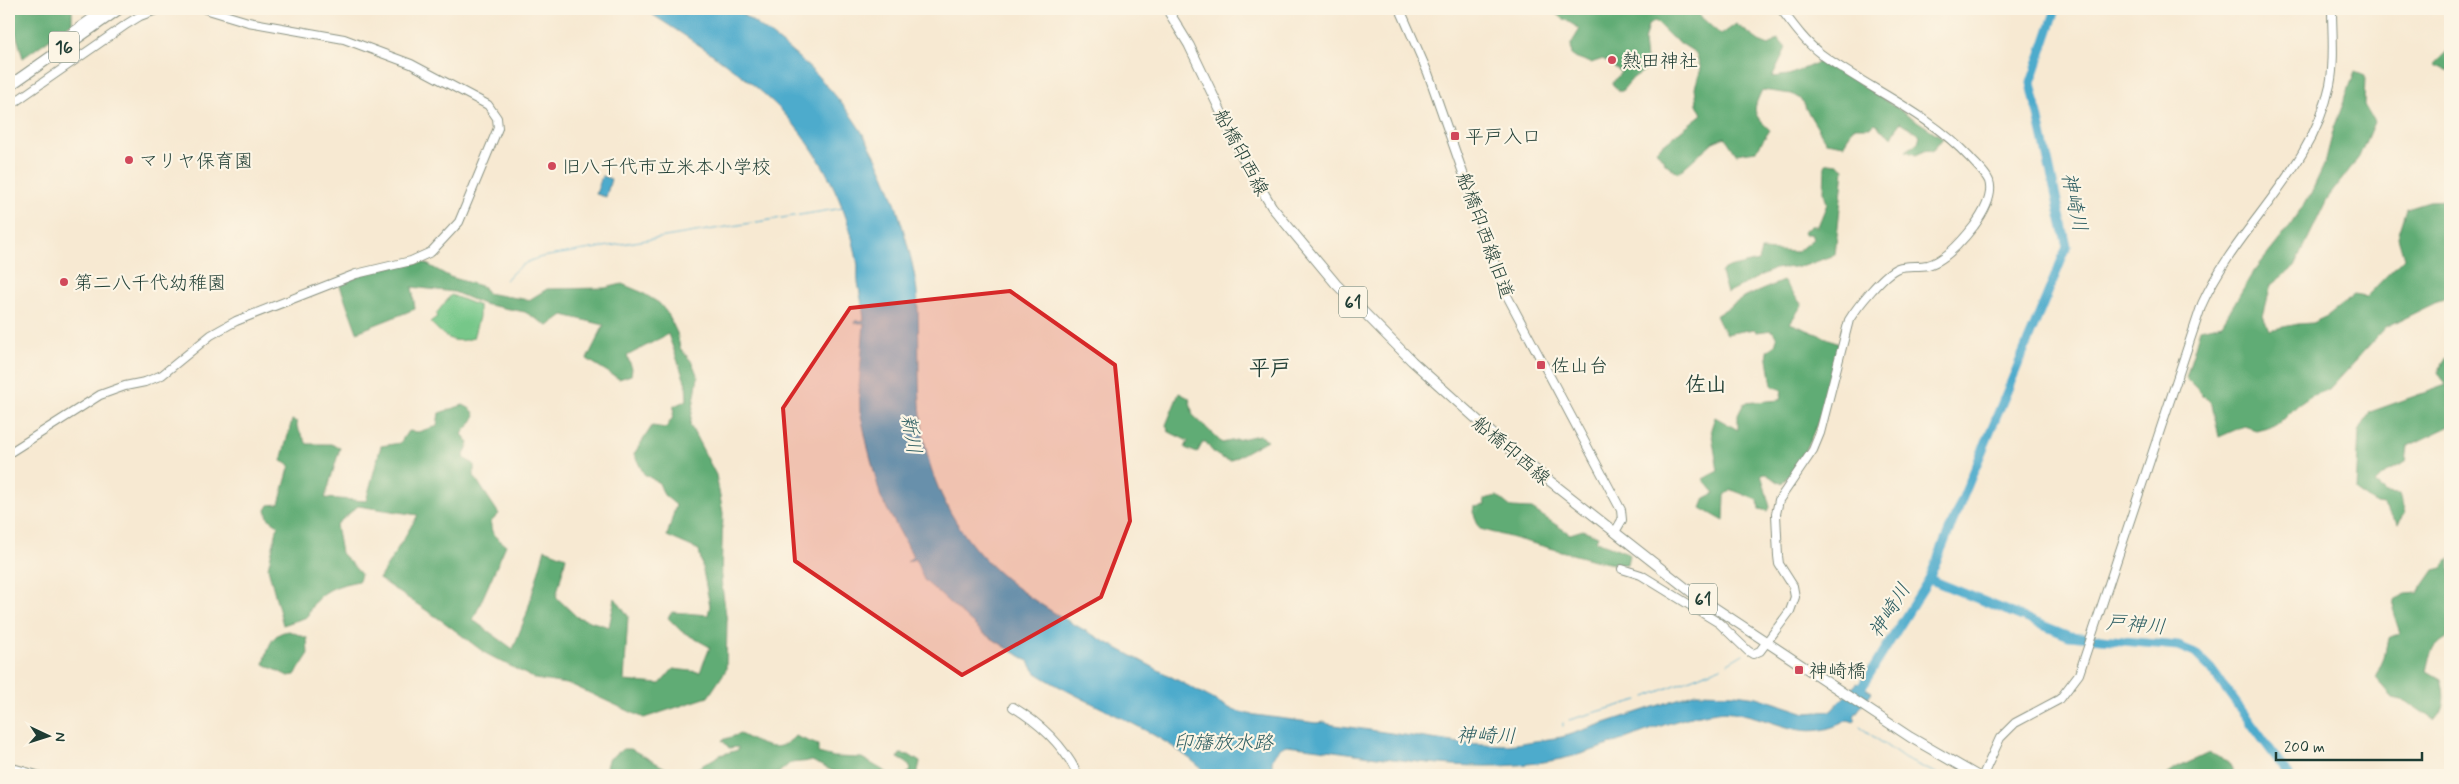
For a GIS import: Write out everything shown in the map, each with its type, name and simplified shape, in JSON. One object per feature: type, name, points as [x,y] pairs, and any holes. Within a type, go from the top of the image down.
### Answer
[{"type":"highway","name":"16","points":[[9,78],[106,9]]},
{"type":"highway","name":"16","points":[[9,86],[119,9]]},
{"type":"main road","name":"船橋印西線","points":[[1166,9],[1189,46],[1252,176],[1272,207],[1310,255],[1378,327],[1467,413],[1513,452],[1691,592],[1870,711],[1976,775]]},
{"type":"street","points":[[9,106],[127,24],[140,16],[159,9]]},
{"type":"street","points":[[9,453],[100,394],[145,382],[162,375],[212,335],[236,321],[356,274],[422,257],[438,246],[459,222],[497,134],[497,118],[488,105],[411,64],[351,42],[248,22],[205,9]]},
{"type":"street","name":"船橋印西線旧道","points":[[1400,9],[1428,73],[1504,290],[1621,510],[1622,520],[1615,532]]},
{"type":"street","points":[[1622,569],[1641,575],[1719,623],[1753,654],[1760,651],[1790,611],[1795,597],[1793,586],[1779,564],[1776,514],[1779,500],[1812,450],[1820,433],[1849,320],[1854,311],[1892,271],[1904,267],[1933,263],[1951,250],[1974,225],[1987,202],[1990,188],[1988,180],[1981,170],[1947,135],[1928,120],[1823,55],[1803,37],[1781,9]]},
{"type":"street","points":[[1982,775],[1996,743],[2009,728],[2060,699],[2084,664],[2092,632],[2205,298],[2229,254],[2294,168],[2325,101],[2332,71],[2332,9]]},
{"type":"street","points":[[1013,707],[1058,743],[1078,775]]},
{"type":"street","points":[[9,767],[37,775]]},
{"type":"highlighted area","points":[[1010,291],[1115,365],[1130,521],[1101,597],[962,675],[795,561],[783,408],[850,308]]},
{"type":"green space","points":[[9,9],[72,9],[72,23],[23,58],[15,30],[9,31]]},
{"type":"green space","points":[[1555,9],[1692,9],[1721,35],[1736,24],[1759,41],[1769,45],[1778,39],[1786,48],[1772,77],[1789,75],[1824,60],[1943,138],[1932,152],[1927,150],[1916,155],[1906,151],[1918,142],[1920,135],[1900,122],[1892,137],[1875,123],[1870,127],[1853,127],[1844,145],[1826,142],[1800,99],[1792,94],[1762,90],[1756,103],[1755,112],[1770,130],[1756,151],[1736,154],[1725,137],[1713,142],[1678,173],[1666,164],[1656,150],[1702,114],[1697,104],[1695,87],[1701,69],[1696,53],[1671,37],[1655,21],[1648,25],[1644,41],[1647,69],[1633,78],[1621,92],[1612,84],[1621,72],[1603,59],[1591,63],[1572,56],[1571,44],[1580,29],[1556,14]]},
{"type":"green space","points":[[2450,48],[2450,71],[2433,65]]},
{"type":"green space","points":[[2355,72],[2365,76],[2364,105],[2374,122],[2359,157],[2327,199],[2295,266],[2271,285],[2263,316],[2269,330],[2312,323],[2327,316],[2354,295],[2366,297],[2404,258],[2398,237],[2407,208],[2429,201],[2450,200],[2450,298],[2443,299],[2386,327],[2329,389],[2311,396],[2298,405],[2279,424],[2256,430],[2244,426],[2219,437],[2212,404],[2186,378],[2200,329],[2222,324],[2252,274],[2288,229],[2311,193],[2325,163],[2334,128]]},
{"type":"green space","points":[[1829,163],[1837,164],[1844,169],[1835,255],[1804,266],[1774,269],[1727,293],[1721,273],[1724,269],[1758,261],[1761,250],[1797,252],[1813,239],[1811,234],[1804,234],[1803,232],[1811,226],[1818,226],[1827,204],[1824,192],[1825,165]]},
{"type":"green space","points":[[425,263],[450,277],[484,287],[486,293],[529,300],[547,289],[605,288],[622,284],[641,292],[659,303],[668,314],[677,333],[680,348],[692,362],[698,377],[690,425],[716,475],[723,513],[721,579],[727,622],[726,670],[708,697],[644,718],[572,685],[535,679],[485,653],[444,622],[379,579],[418,515],[358,506],[336,525],[341,553],[361,574],[359,581],[342,585],[327,592],[315,602],[307,617],[283,625],[268,568],[278,525],[268,518],[266,510],[269,505],[279,504],[290,465],[281,461],[292,420],[297,422],[297,427],[307,444],[331,444],[340,448],[325,498],[366,501],[381,446],[400,443],[408,431],[418,432],[437,426],[439,413],[463,405],[475,415],[462,434],[469,443],[464,455],[465,459],[474,464],[474,476],[499,514],[491,522],[492,530],[495,536],[506,545],[473,620],[513,649],[526,616],[545,549],[566,557],[556,597],[577,617],[609,627],[615,598],[628,616],[624,681],[660,684],[673,669],[700,672],[710,647],[681,631],[668,618],[672,612],[708,615],[710,606],[699,550],[667,536],[676,505],[664,495],[659,483],[644,474],[634,454],[652,426],[666,428],[673,417],[674,406],[687,400],[686,384],[668,334],[627,356],[632,368],[631,375],[619,379],[587,359],[604,325],[563,315],[548,326],[525,312],[483,304],[454,292],[412,287],[415,309],[357,332],[339,283],[381,269]]},
{"type":"green space","points":[[1783,281],[1802,305],[1790,323],[1839,343],[1830,382],[1813,434],[1795,467],[1782,484],[1764,473],[1761,474],[1770,507],[1768,511],[1759,509],[1758,500],[1732,490],[1725,495],[1724,521],[1701,508],[1705,498],[1715,493],[1703,479],[1718,471],[1711,429],[1715,417],[1738,430],[1738,415],[1744,403],[1780,400],[1782,390],[1772,386],[1767,351],[1775,345],[1777,338],[1772,330],[1757,332],[1754,329],[1726,334],[1715,316],[1745,297]]},
{"type":"green space","points":[[451,295],[479,306],[479,317],[473,338],[459,341],[454,340],[440,332],[430,322],[438,316],[436,314]]},
{"type":"green space","points":[[2450,356],[2450,426],[2408,446],[2406,462],[2388,471],[2375,484],[2386,493],[2399,494],[2405,514],[2398,524],[2383,505],[2376,504],[2356,490],[2359,432],[2370,412],[2446,385],[2438,372],[2445,359]]},
{"type":"green space","points":[[1179,393],[1189,398],[1193,415],[1222,443],[1259,435],[1267,440],[1230,461],[1216,454],[1206,442],[1203,442],[1197,453],[1185,448],[1188,441],[1169,432],[1166,425]]},
{"type":"green space","points":[[1497,496],[1512,508],[1532,509],[1570,534],[1583,530],[1598,536],[1596,541],[1626,552],[1629,555],[1627,564],[1618,565],[1594,560],[1480,529],[1473,512],[1474,507],[1485,505],[1484,499]]},
{"type":"green space","points":[[2450,558],[2450,619],[2447,638],[2438,644],[2432,652],[2427,671],[2441,679],[2443,691],[2443,706],[2434,720],[2406,701],[2393,698],[2375,678],[2384,658],[2388,638],[2400,633],[2393,612],[2394,600],[2406,594],[2418,593],[2434,570],[2442,568]]},
{"type":"green space","points":[[289,631],[307,638],[308,655],[295,675],[288,676],[264,664],[274,638],[283,632]]},
{"type":"green space","points":[[740,734],[761,744],[775,747],[782,746],[795,736],[818,745],[818,753],[834,757],[862,758],[891,775],[841,775],[812,761],[790,763],[776,775],[686,775],[720,755],[738,750],[738,747],[729,748],[722,740]]},
{"type":"green space","points":[[623,749],[631,749],[678,775],[626,775],[606,767],[608,760]]},
{"type":"green space","points":[[2209,753],[2228,761],[2235,775],[2166,775],[2173,770]]},
{"type":"green space","points":[[900,754],[909,755],[920,762],[917,775],[906,775],[911,769],[907,763],[898,758]]},
{"type":"water","name":"印旛放水路","points":[[644,9],[739,9],[742,14],[772,35],[798,57],[843,104],[877,159],[890,190],[908,246],[918,300],[922,423],[933,475],[944,501],[960,528],[992,566],[1030,597],[1093,635],[1233,710],[1248,714],[1316,723],[1326,722],[1328,724],[1460,743],[1508,745],[1562,737],[1696,693],[1735,694],[1757,697],[1806,713],[1831,711],[1857,683],[1872,692],[1854,716],[1856,720],[1854,722],[1848,720],[1834,727],[1821,730],[1798,730],[1747,715],[1721,711],[1675,721],[1592,751],[1550,761],[1517,765],[1451,765],[1286,745],[1278,750],[1273,757],[1274,775],[1208,775],[1171,746],[1036,673],[1028,661],[983,633],[924,580],[915,559],[907,562],[913,556],[881,498],[860,411],[859,387],[864,323],[855,323],[855,321],[864,320],[858,282],[858,263],[846,219],[830,179],[820,161],[795,126],[766,96],[715,56]]},
{"type":"water","points":[[602,176],[611,179],[606,197],[596,194]]},
{"type":"waterway","name":"神崎川","points":[[1856,696],[1929,579],[2067,247],[2031,83],[2056,9]]},
{"type":"waterway","points":[[506,280],[522,266],[542,257],[843,208]]},
{"type":"waterway","name":"戸神川","points":[[1929,579],[2069,636],[2178,646],[2195,653],[2211,669],[2289,775]]},
{"type":"waterway","points":[[1728,663],[1743,654]]},
{"type":"waterway","points":[[1645,697],[1721,667]]},
{"type":"waterway","points":[[1569,720],[1638,700]]},
{"type":"waterway","points":[[1860,727],[1905,759],[1940,775]]},
{"type":"place","name":"熱田神社","points":[[1612,60]]},
{"type":"place","name":"平戸入口","points":[[1455,136]]},
{"type":"place","name":"マリヤ保育園","points":[[129,160]]},
{"type":"place","name":"旧八千代市立米本小学校","points":[[552,166]]},
{"type":"place","name":"第二八千代幼稚園","points":[[64,282]]},
{"type":"place","name":"佐山台","points":[[1541,365]]},
{"type":"place","name":"神崎橋","points":[[1799,670]]},
{"type":"district","name":"平戸","points":[[1270,368]]},
{"type":"district","name":"佐山","points":[[1706,384]]},
{"type":"water label","name":"新川","points":[[912,434]]}]
